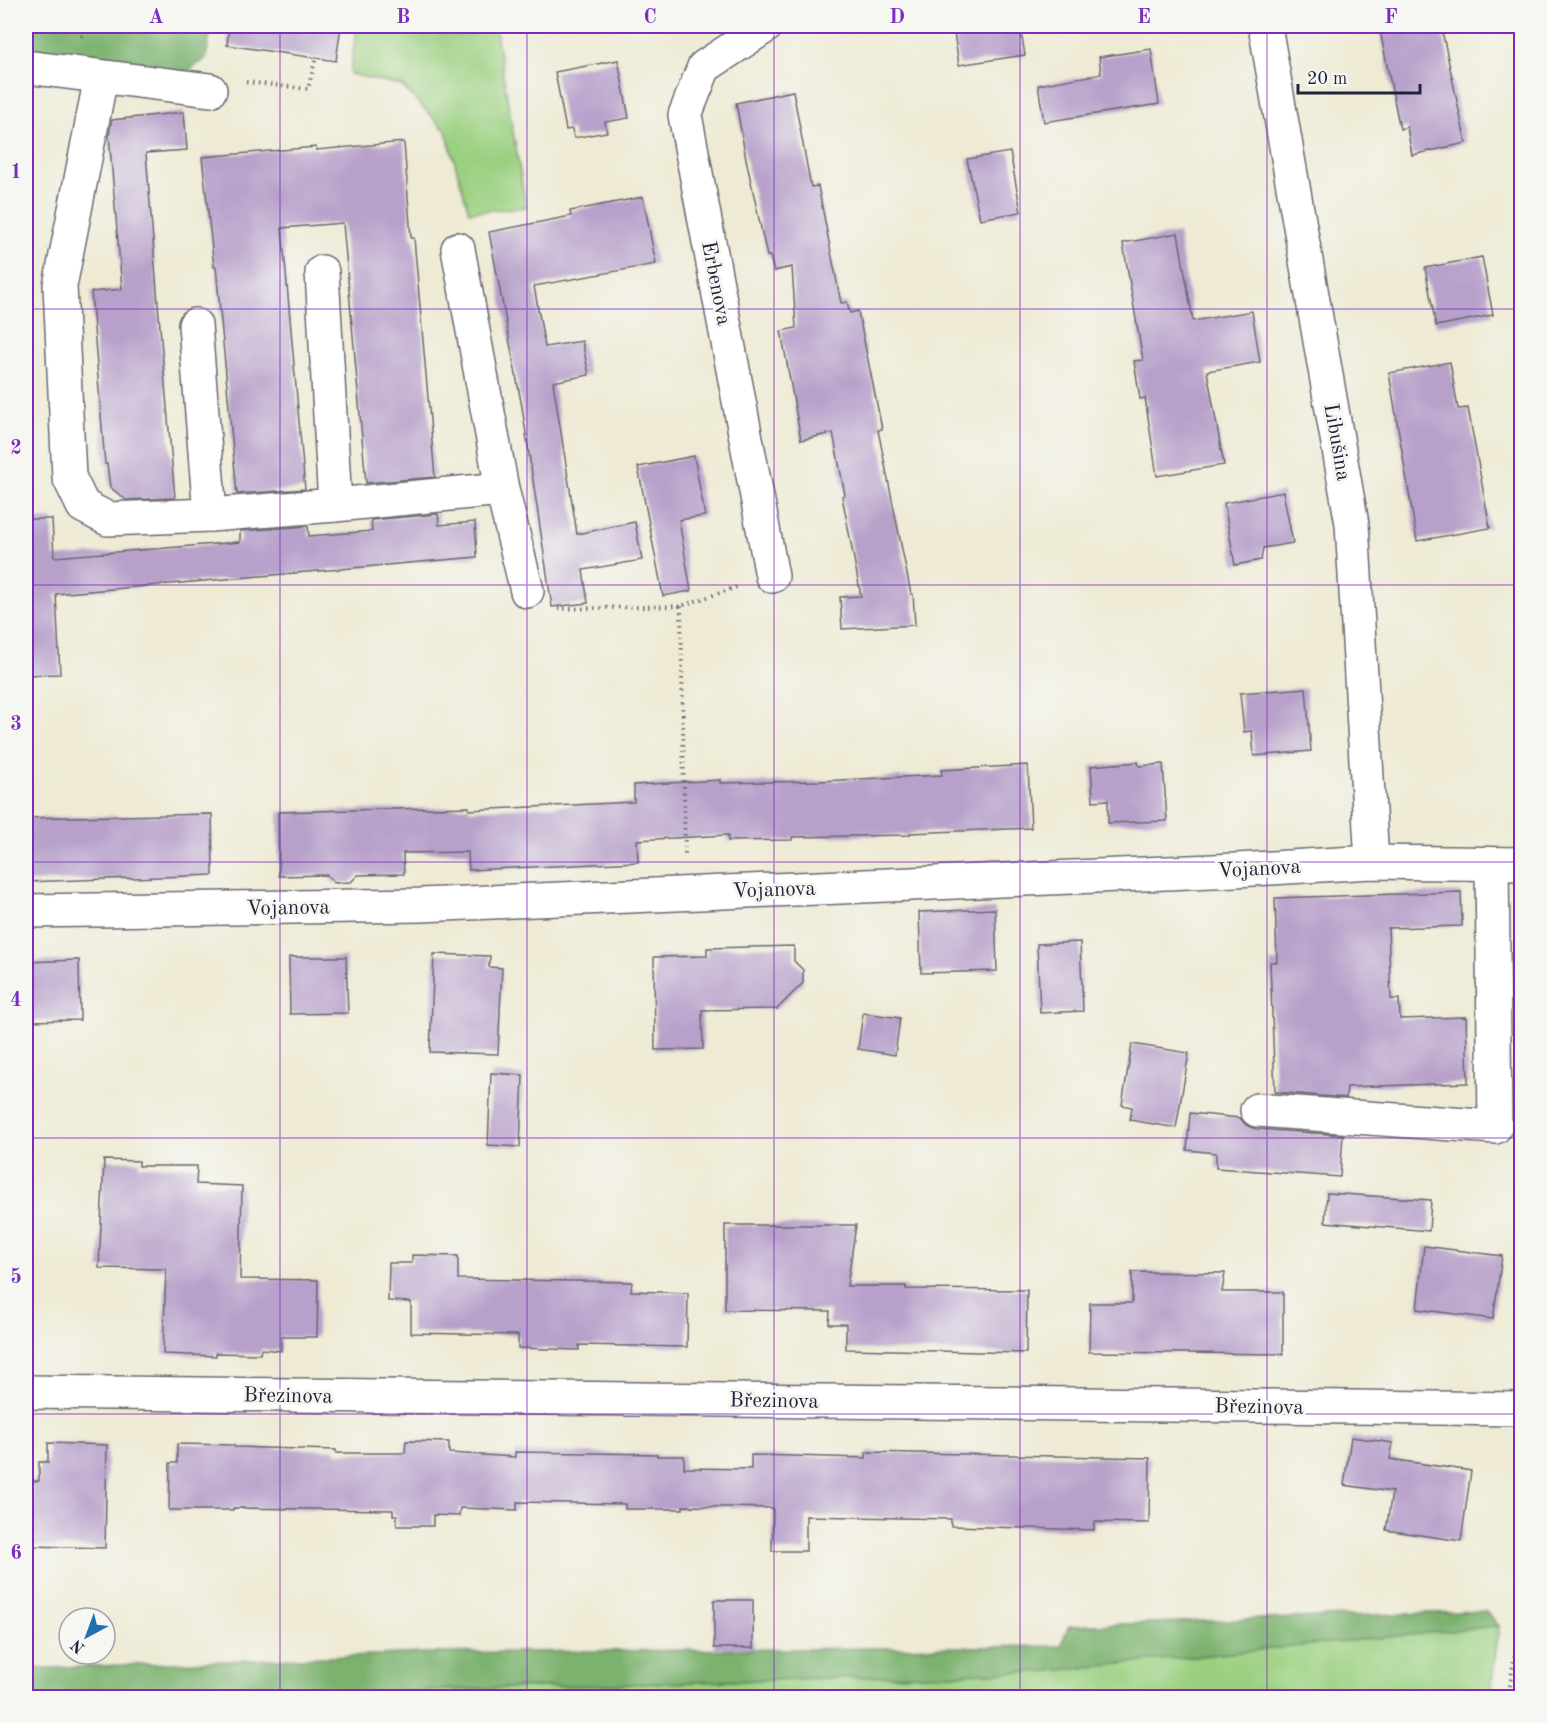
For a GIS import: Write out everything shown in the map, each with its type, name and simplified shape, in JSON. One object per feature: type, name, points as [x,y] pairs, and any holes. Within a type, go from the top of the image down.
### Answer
[{"type":"street","name":"Erbenova","points":[[766,26],[704,67],[685,115],[772,576]]},
{"type":"street","name":"Libušina","points":[[1265,26],[1352,524],[1372,862]]},
{"type":"street","points":[[26,67],[210,90]]},
{"type":"street","points":[[101,77],[60,286],[69,477],[83,506],[108,519],[210,515],[502,489]]},
{"type":"street","points":[[458,249],[502,489],[527,591]]},
{"type":"street","points":[[322,272],[334,505]]},
{"type":"street","points":[[195,326],[210,515]]},
{"type":"street","name":"Vojanova","points":[[26,910],[421,905],[1236,870],[1372,862],[1507,864]]},
{"type":"street","points":[[1257,1110],[1495,1127],[1507,864]]},
{"type":"street","name":"Březinova","points":[[26,1392],[1521,1409]]},
{"type":"path","points":[[244,81],[308,89],[316,57]]},
{"type":"path","points":[[527,591],[538,610],[681,606],[772,576]]},
{"type":"path","points":[[681,606],[686,893]]},
{"type":"path","points":[[1508,1698],[1521,1606]]},
{"type":"green space","points":[[26,26],[211,26],[206,58],[185,73],[26,55]]},
{"type":"green space","points":[[357,26],[495,26],[526,207],[469,212],[446,131],[402,86],[350,74]]},
{"type":"green space","points":[[1486,1611],[1499,1626],[1049,1671],[204,1697],[26,1697],[26,1669],[425,1653],[1060,1646],[1069,1626]]},
{"type":"green space","points":[[1499,1626],[1490,1697],[204,1698],[1049,1671]]},
{"type":"building","points":[[229,26],[341,26],[336,61],[227,45]]},
{"type":"building","points":[[953,26],[1020,26],[1025,55],[959,65]]},
{"type":"building","points":[[1379,26],[1441,26],[1466,143],[1412,155],[1407,127],[1400,129]]},
{"type":"building","points":[[1151,49],[1159,104],[1044,122],[1038,85],[1101,74],[1099,57]]},
{"type":"building","points":[[618,60],[629,118],[605,122],[607,132],[574,138],[572,129],[566,130],[555,72]]},
{"type":"building","points":[[793,91],[811,187],[818,186],[841,303],[847,302],[850,313],[858,311],[882,429],[878,430],[911,594],[913,594],[915,625],[842,629],[840,597],[861,596],[833,433],[801,440],[781,331],[796,328],[792,267],[774,271],[770,256],[767,256],[736,103]]},
{"type":"building","points":[[184,112],[187,150],[146,153],[175,498],[126,500],[110,487],[107,464],[105,464],[91,292],[122,289],[109,135],[112,120]]},
{"type":"building","points":[[404,142],[411,238],[414,238],[435,477],[366,483],[343,223],[282,228],[305,489],[237,494],[216,267],[214,267],[202,157]]},
{"type":"building","points":[[1010,152],[1021,212],[980,219],[967,159]]},
{"type":"building","points":[[643,197],[656,264],[534,286],[545,347],[582,341],[589,375],[553,382],[577,534],[635,522],[642,560],[583,570],[588,603],[552,607],[522,407],[489,232],[571,216],[570,211]]},
{"type":"building","points":[[1178,233],[1193,321],[1252,311],[1260,362],[1207,371],[1224,465],[1157,476],[1145,398],[1140,399],[1134,361],[1143,360],[1123,243]]},
{"type":"building","points":[[1482,257],[1493,315],[1436,326],[1425,268]]},
{"type":"building","points":[[1450,362],[1458,409],[1468,408],[1490,528],[1417,541],[1389,373]]},
{"type":"building","points":[[694,456],[705,516],[679,520],[691,591],[663,596],[638,467]]},
{"type":"building","points":[[1283,492],[1293,543],[1263,548],[1261,560],[1235,565],[1224,503]]},
{"type":"building","points":[[438,514],[439,525],[475,522],[477,557],[56,594],[60,674],[26,675],[26,519],[52,519],[54,557],[240,542],[240,531],[308,526],[309,536],[372,531],[371,520]]},
{"type":"building","points":[[1306,688],[1311,751],[1254,756],[1252,731],[1244,732],[1240,693]]},
{"type":"building","points":[[1138,762],[1139,766],[1163,764],[1167,821],[1108,823],[1108,800],[1093,801],[1091,766]]},
{"type":"building","points":[[1028,765],[1031,828],[910,833],[910,835],[792,837],[792,840],[728,841],[728,835],[637,840],[638,862],[469,870],[468,852],[403,853],[404,874],[358,875],[351,882],[334,883],[327,875],[279,876],[278,812],[469,807],[469,810],[634,802],[634,785],[720,780],[720,783],[820,781],[942,775],[941,770]]},
{"type":"building","points":[[212,814],[213,875],[26,882],[26,818]]},
{"type":"building","points":[[1461,892],[1462,926],[1388,928],[1391,999],[1399,999],[1400,1019],[1466,1017],[1468,1083],[1347,1087],[1346,1098],[1275,1092],[1270,962],[1277,962],[1275,898]]},
{"type":"building","points":[[995,909],[997,971],[921,973],[919,912]]},
{"type":"building","points":[[1080,942],[1083,1011],[1040,1013],[1037,944]]},
{"type":"building","points":[[794,946],[794,961],[803,970],[803,983],[777,1009],[702,1010],[703,1049],[655,1050],[654,957],[707,956],[707,948]]},
{"type":"building","points":[[434,954],[490,956],[489,967],[502,968],[498,1054],[430,1052]]},
{"type":"building","points":[[289,957],[346,957],[348,1013],[290,1014]]},
{"type":"building","points":[[79,960],[80,1020],[26,1021],[26,962]]},
{"type":"building","points":[[863,1013],[900,1018],[895,1055],[858,1049]]},
{"type":"building","points":[[1132,1044],[1189,1053],[1176,1128],[1130,1120],[1132,1107],[1122,1105]]},
{"type":"building","points":[[491,1073],[523,1075],[520,1147],[488,1145]]},
{"type":"building","points":[[1190,1113],[1240,1118],[1246,1125],[1256,1129],[1343,1135],[1340,1177],[1216,1168],[1216,1153],[1187,1150]]},
{"type":"building","points":[[104,1160],[139,1161],[139,1166],[197,1166],[196,1184],[242,1186],[240,1279],[318,1280],[317,1337],[281,1337],[281,1351],[261,1349],[260,1354],[216,1353],[216,1356],[163,1354],[166,1269],[99,1268]]},
{"type":"building","points":[[1327,1193],[1431,1200],[1429,1231],[1325,1222]]},
{"type":"building","points":[[725,1225],[856,1225],[847,1286],[1027,1290],[1026,1353],[846,1349],[846,1324],[829,1324],[830,1311],[725,1310]]},
{"type":"building","points":[[1424,1246],[1502,1256],[1493,1319],[1417,1309]]},
{"type":"building","points":[[412,1255],[458,1256],[458,1279],[632,1282],[631,1291],[688,1293],[687,1347],[579,1345],[579,1350],[518,1348],[518,1335],[411,1333],[411,1302],[388,1301],[389,1263],[412,1263]]},
{"type":"building","points":[[1132,1272],[1225,1273],[1222,1292],[1283,1292],[1283,1354],[1089,1352],[1090,1303],[1132,1303]]},
{"type":"building","points":[[1351,1437],[1393,1443],[1390,1459],[1471,1471],[1461,1541],[1386,1530],[1392,1492],[1344,1485]]},
{"type":"building","points":[[406,1441],[449,1442],[449,1453],[515,1457],[515,1452],[684,1456],[684,1468],[751,1469],[751,1455],[866,1458],[866,1452],[1150,1458],[1149,1523],[1094,1522],[1094,1530],[951,1526],[951,1519],[806,1516],[806,1551],[772,1551],[773,1508],[683,1506],[683,1509],[625,1509],[625,1504],[517,1502],[517,1510],[460,1508],[459,1516],[433,1515],[433,1526],[397,1526],[397,1515],[393,1515],[393,1510],[233,1508],[233,1510],[169,1510],[170,1463],[177,1463],[177,1444],[336,1450],[336,1453],[405,1453]]},
{"type":"building","points":[[48,1443],[107,1445],[105,1548],[31,1546],[32,1481],[39,1481],[39,1462],[48,1462]]},
{"type":"building","points":[[714,1600],[753,1600],[753,1648],[714,1648]]}]
